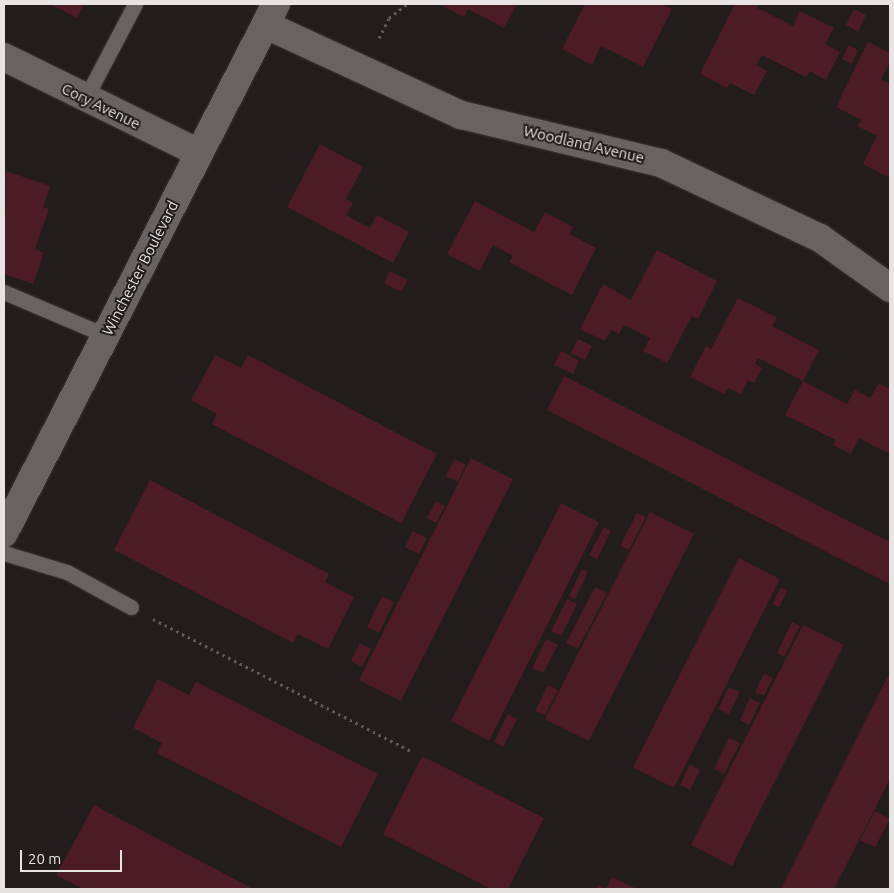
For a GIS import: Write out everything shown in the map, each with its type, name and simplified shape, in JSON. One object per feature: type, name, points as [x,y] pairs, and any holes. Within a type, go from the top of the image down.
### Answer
[{"type":"street","name":"Winchester Boulevard","points":[[4,533],[271,14]]},
{"type":"street","name":"Woodland Avenue","points":[[271,14],[461,116],[660,163],[820,238],[890,288]]},
{"type":"street","name":"Cory Avenue","points":[[4,57],[85,99],[199,153]]},
{"type":"lane","points":[[85,99],[135,4]]},
{"type":"lane","points":[[4,292],[105,336]]},
{"type":"lane","points":[[4,553],[67,572],[131,607]]},
{"type":"path","points":[[379,38],[389,18],[407,4]]},
{"type":"path","points":[[131,607],[411,751]]},
{"type":"building","points":[[50,4],[84,4],[77,18]]},
{"type":"building","points":[[439,4],[517,4],[504,28],[468,9],[464,17]]},
{"type":"building","points":[[585,4],[660,4],[672,9],[643,67],[601,46],[592,65],[562,49]]},
{"type":"building","points":[[735,4],[759,4],[757,8],[793,26],[800,11],[834,28],[825,44],[840,52],[826,80],[810,71],[806,77],[762,55],[756,65],[767,71],[754,95],[730,83],[727,88],[700,74]]},
{"type":"building","points":[[854,9],[866,15],[858,32],[846,25]]},
{"type":"building","points":[[868,42],[890,53],[890,62],[881,79],[890,84],[890,178],[863,164],[877,136],[857,126],[861,120],[836,107]]},
{"type":"building","points":[[849,45],[858,50],[852,64],[842,59]]},
{"type":"building","points":[[320,144],[363,167],[346,199],[353,203],[346,215],[370,228],[377,215],[409,232],[393,263],[287,207]]},
{"type":"building","points":[[6,171],[50,186],[43,207],[49,209],[35,249],[44,253],[33,284],[4,274]]},
{"type":"building","points":[[475,201],[534,232],[545,212],[573,227],[569,234],[596,248],[572,295],[509,262],[513,256],[493,245],[480,271],[447,254]]},
{"type":"building","points":[[657,250],[717,281],[698,319],[692,316],[667,363],[643,351],[650,338],[624,325],[619,334],[611,330],[605,341],[580,329],[603,284],[631,300]]},
{"type":"building","points":[[390,271],[408,280],[401,292],[384,283]]},
{"type":"building","points":[[738,298],[777,318],[772,326],[819,350],[803,381],[758,358],[755,364],[762,368],[754,383],[748,380],[741,394],[728,388],[724,394],[690,377],[706,346],[711,349]]},
{"type":"building","points":[[578,339],[592,346],[585,360],[571,353]]},
{"type":"building","points":[[561,351],[579,361],[573,374],[554,365]]},
{"type":"building","points":[[215,355],[241,368],[248,355],[437,454],[401,523],[212,424],[217,414],[191,400]]},
{"type":"building","points":[[564,376],[890,542],[890,584],[547,410]]},
{"type":"building","points":[[803,381],[847,404],[855,390],[870,398],[879,383],[890,389],[890,454],[859,438],[851,454],[833,445],[836,440],[785,415]]},
{"type":"building","points":[[471,458],[513,479],[401,701],[359,680]]},
{"type":"building","points":[[454,459],[466,465],[458,482],[446,476]]},
{"type":"building","points":[[150,480],[329,574],[325,582],[354,597],[328,649],[298,634],[293,643],[114,550]]},
{"type":"building","points":[[436,501],[445,506],[436,523],[427,518]]},
{"type":"building","points":[[561,503],[599,522],[489,741],[451,721]]},
{"type":"building","points":[[650,512],[694,534],[589,741],[545,719]]},
{"type":"building","points":[[637,513],[646,517],[629,550],[620,546]]},
{"type":"building","points":[[604,527],[611,531],[597,559],[589,555]]},
{"type":"building","points":[[413,531],[427,538],[419,554],[405,547]]},
{"type":"building","points":[[739,558],[780,579],[674,788],[633,767]]},
{"type":"building","points":[[582,569],[588,572],[575,599],[569,596]]},
{"type":"building","points":[[595,587],[607,593],[578,649],[566,643]]},
{"type":"building","points":[[781,587],[787,591],[779,607],[772,604]]},
{"type":"building","points":[[382,596],[394,602],[379,633],[367,627]]},
{"type":"building","points":[[567,599],[577,604],[561,636],[551,631]]},
{"type":"building","points":[[792,622],[800,626],[784,657],[777,653]]},
{"type":"building","points":[[803,625],[844,645],[732,866],[691,845]]},
{"type":"building","points":[[546,639],[558,645],[543,673],[532,668]]},
{"type":"building","points":[[360,643],[371,649],[362,667],[351,661]]},
{"type":"building","points":[[890,672],[890,779],[834,889],[781,889]]},
{"type":"building","points":[[764,674],[773,678],[764,696],[755,692]]},
{"type":"building","points":[[158,679],[189,695],[196,682],[378,774],[341,847],[157,753],[162,743],[133,728]]},
{"type":"building","points":[[548,685],[558,690],[545,715],[535,711]]},
{"type":"building","points":[[729,687],[740,692],[729,714],[718,709]]},
{"type":"building","points":[[750,698],[760,703],[749,725],[740,720]]},
{"type":"building","points":[[508,714],[517,719],[503,747],[494,742]]},
{"type":"building","points":[[729,738],[740,743],[724,774],[714,769]]},
{"type":"building","points":[[422,756],[544,818],[508,889],[491,889],[383,834]]},
{"type":"building","points":[[690,764],[700,770],[690,790],[680,785]]},
{"type":"building","points":[[94,805],[253,889],[83,889],[56,875]]},
{"type":"building","points":[[875,811],[890,819],[875,847],[860,840]]},
{"type":"building","points":[[612,877],[637,889],[606,889]]},
{"type":"building","points":[[598,885],[606,889],[596,889]]}]
